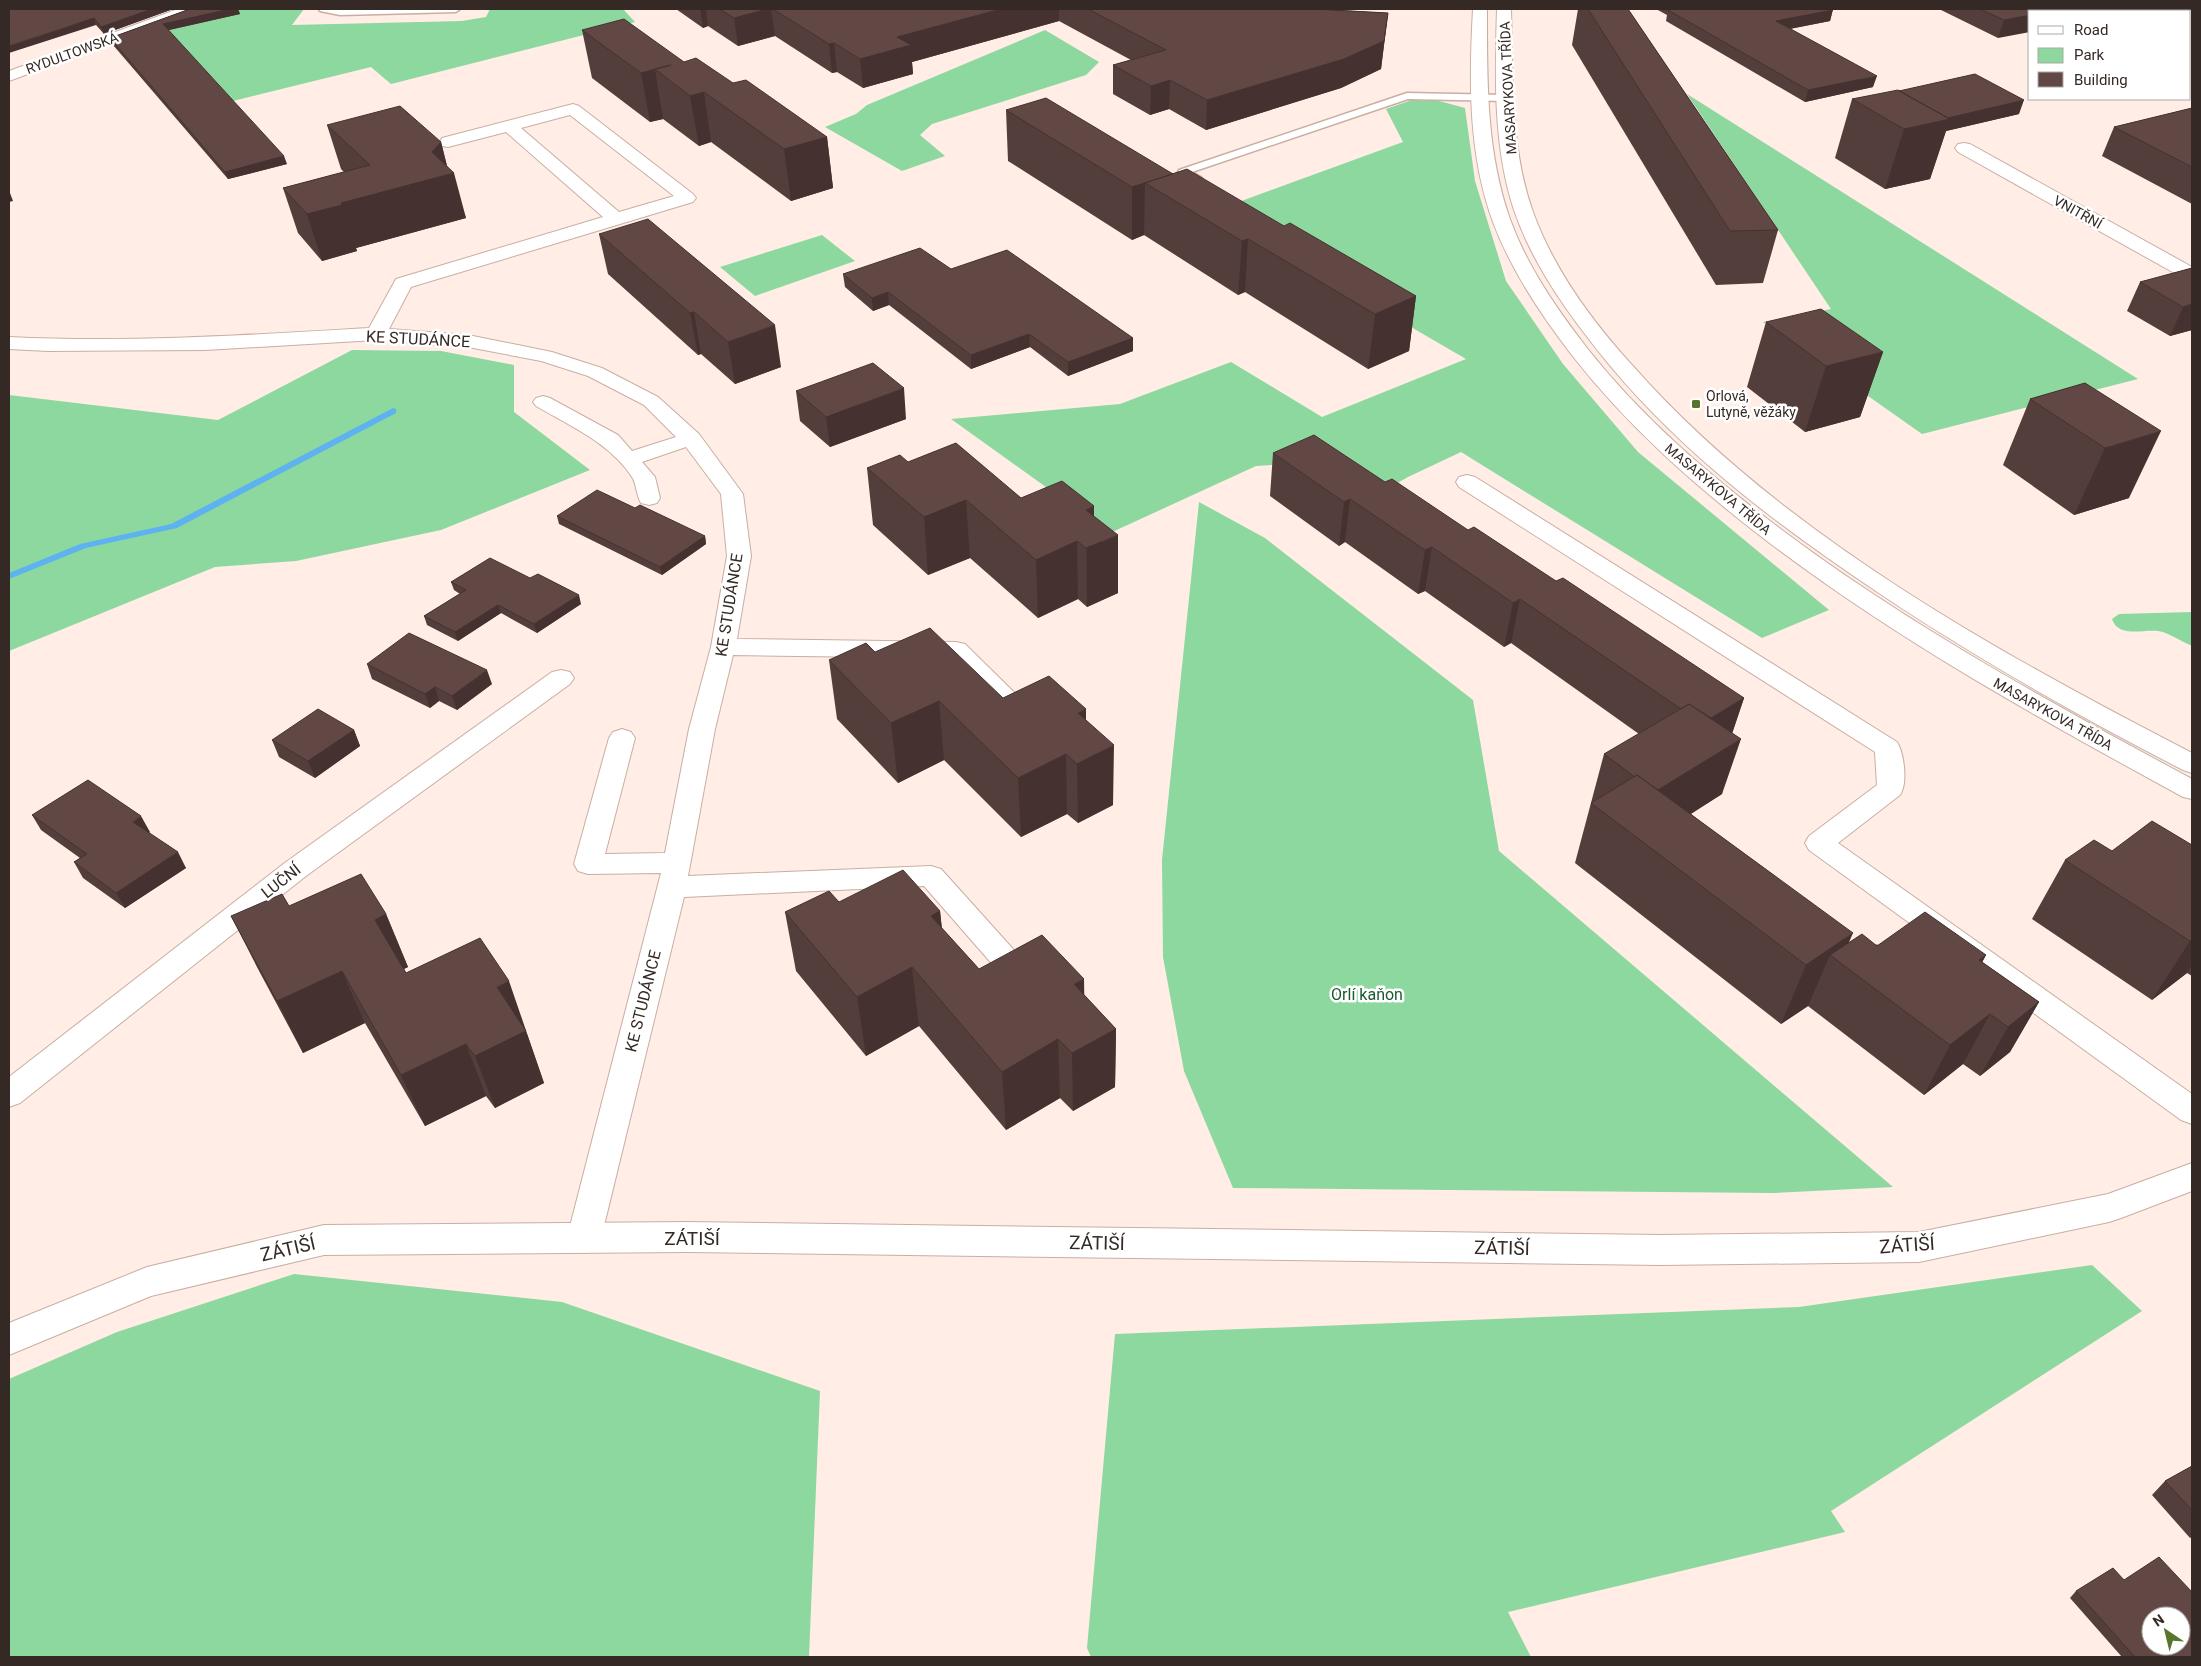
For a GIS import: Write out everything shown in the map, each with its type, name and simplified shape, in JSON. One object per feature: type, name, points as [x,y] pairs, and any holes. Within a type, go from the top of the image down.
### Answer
[{"type":"street","name":"RYDULTOWSKÁ","points":[[9,76],[191,9]]},
{"type":"street","name":"MASARYKOVA TŘÍDA","points":[[1480,9],[1478,97],[1486,166],[1496,202],[1520,261],[1554,318],[1611,391],[1673,454],[1732,503],[1785,545],[1862,599],[2016,694],[2192,790]]},
{"type":"street","name":"MASARYKOVA TŘÍDA","points":[[1504,9],[1506,98],[1513,170],[1534,236],[1562,289],[1580,315],[1653,403],[1699,446],[1764,501],[1938,623],[2027,675],[2192,764]]},
{"type":"street","points":[[376,334],[403,283],[687,198],[573,109],[448,142]]},
{"type":"street","points":[[509,126],[616,219]]},
{"type":"street","name":"VNITŘNÍ","points":[[1964,148],[2192,275]]},
{"type":"street","name":"KE STUDÁNCE","points":[[9,343],[48,345],[205,344],[376,334],[468,341],[545,356],[595,372],[651,401],[691,439],[732,494],[739,556],[724,646],[702,729],[674,875],[584,1238]]},
{"type":"street","points":[[543,402],[610,440],[644,477],[649,498]]},
{"type":"street","points":[[628,458],[691,439]]},
{"type":"street","points":[[1467,482],[1888,748],[1891,788],[1819,843],[2192,1111]]},
{"type":"street","points":[[724,646],[956,650],[1028,721]]},
{"type":"street","name":"LUČNÍ","points":[[9,1094],[296,869],[560,678]]},
{"type":"street","points":[[622,738],[588,864],[674,875],[930,876],[1003,957]]},
{"type":"street","name":"ZÁTIŠÍ","points":[[9,1339],[147,1282],[324,1240],[687,1237],[1661,1250],[1919,1247],[2109,1208],[2192,1177]]},
{"type":"lane","points":[[323,9],[340,12],[456,9]]},
{"type":"lane","points":[[1206,185],[1183,172],[1407,96],[1506,98]]},
{"type":"green space","points":[[204,9],[304,9],[292,25],[462,21],[486,17],[490,9],[623,9],[635,22],[391,84],[371,67],[233,101],[174,39],[157,25]]},
{"type":"green space","points":[[1045,30],[1099,62],[1086,75],[932,124],[920,135],[945,156],[902,171],[825,127],[856,114],[867,105]]},
{"type":"green space","points":[[1687,94],[2138,379],[1922,434],[1763,322],[1831,309]]},
{"type":"green space","points":[[1412,100],[1439,101],[1465,108],[1475,181],[1506,281],[1563,364],[1638,452],[1829,610],[1762,638],[1461,452],[1408,477],[1374,496],[1316,462],[1256,466],[1110,533],[951,419],[1120,404],[1231,362],[1322,417],[1466,359],[1337,284],[1236,203],[1403,142],[1386,109]]},
{"type":"green space","points":[[822,235],[855,261],[755,296],[720,267]]},
{"type":"green space","points":[[352,350],[441,351],[514,365],[514,412],[590,470],[441,530],[296,561],[215,567],[9,651],[9,395],[218,420]]},
{"type":"green space","name":"Orlí kaňon","points":[[1199,502],[1265,538],[1473,700],[1499,851],[1893,1187],[1774,1193],[1233,1188],[1184,1071],[1163,957],[1162,860]]},
{"type":"green space","points":[[2192,612],[2192,646],[2163,632],[2134,632],[2121,629],[2112,619],[2119,614]]},
{"type":"green space","points":[[2092,1265],[2142,1311],[1831,1511],[1845,1532],[1508,1612],[1531,1657],[1091,1657],[1087,1648],[1115,1334],[1799,1307]]},
{"type":"green space","points":[[294,1274],[562,1302],[820,1391],[809,1657],[9,1657],[9,1379],[117,1332]]},
{"type":"building","points":[[9,9],[152,9],[101,27],[94,18],[9,46]]},
{"type":"building","points":[[190,9],[230,9],[163,24],[284,156],[225,172],[110,38]]},
{"type":"building","points":[[720,9],[768,9],[734,18]]},
{"type":"building","points":[[773,9],[1001,9],[897,37],[911,45],[860,59],[834,43],[829,44]]},
{"type":"building","points":[[1088,9],[1312,9],[1388,13],[1384,41],[1344,59],[1207,100],[1170,80],[1151,86],[1113,65],[1166,50]]},
{"type":"building","points":[[1588,9],[1628,9],[1778,230],[1730,231]]},
{"type":"building","points":[[1980,9],[2061,9],[2028,10],[2028,15],[2004,20]]},
{"type":"building","points":[[1668,10],[1833,10],[1776,21],[1877,76],[1808,90]]},
{"type":"building","points":[[624,19],[684,62],[696,58],[733,83],[746,80],[827,137],[784,149],[704,92],[690,96],[655,69],[641,73],[582,30]]},
{"type":"building","points":[[1975,74],[2024,100],[1948,118],[1899,91]]},
{"type":"building","points":[[1898,90],[1950,119],[1904,129],[1852,99]]},
{"type":"building","points":[[1046,98],[1173,174],[1132,187],[1006,110]]},
{"type":"building","points":[[400,106],[441,142],[432,152],[454,173],[307,214],[283,188],[370,165],[327,125]]},
{"type":"building","points":[[2192,108],[2192,167],[2114,127]]},
{"type":"building","points":[[1187,169],[1284,226],[1290,223],[1416,296],[1375,314],[1248,239],[1242,241],[1145,183]]},
{"type":"building","points":[[648,219],[775,325],[728,342],[694,312],[690,313],[599,234]]},
{"type":"building","points":[[920,248],[951,269],[1007,250],[1133,338],[1068,362],[1029,334],[971,355],[888,292],[872,298],[843,274]]},
{"type":"building","points":[[2192,268],[2192,304],[2183,307],[2140,282]]},
{"type":"building","points":[[1821,309],[1883,352],[1826,366],[1766,322]]},
{"type":"building","points":[[873,363],[904,388],[826,417],[796,391]]},
{"type":"building","points":[[2085,383],[2161,431],[2105,448],[2030,399]]},
{"type":"building","points":[[1314,435],[1385,482],[1392,479],[1468,530],[1474,527],[1556,581],[1563,578],[1744,698],[1711,718],[1689,704],[1681,709],[1520,599],[1513,603],[1432,547],[1425,550],[1350,499],[1344,502],[1273,453]]},
{"type":"building","points":[[956,443],[1021,498],[1062,481],[1094,506],[1086,510],[1118,535],[1086,548],[1077,541],[1036,560],[966,500],[924,517],[867,468],[900,455],[908,462]]},
{"type":"building","points":[[597,490],[635,508],[640,505],[705,536],[660,567],[557,516]]},
{"type":"building","points":[[490,558],[530,578],[538,574],[579,595],[534,624],[498,605],[455,632],[424,616],[466,590],[451,582]]},
{"type":"building","points":[[930,628],[1003,698],[1049,676],[1086,709],[1078,713],[1114,745],[1077,764],[1066,754],[1018,778],[939,701],[891,723],[829,660],[866,643],[875,652]]},
{"type":"building","points":[[409,633],[487,670],[452,696],[435,687],[425,694],[367,664]]},
{"type":"building","points":[[1689,704],[1741,739],[1658,790],[1637,775],[1635,777],[1604,754]]},
{"type":"building","points":[[318,709],[354,730],[308,761],[272,740]]},
{"type":"building","points":[[1637,775],[1853,933],[1806,965],[1591,803]]},
{"type":"building","points":[[88,780],[141,816],[133,822],[178,852],[116,893],[74,862],[87,854],[32,815]]},
{"type":"building","points":[[2152,821],[2192,845],[2192,940],[2190,941],[2065,860],[2094,840],[2112,851]]},
{"type":"building","points":[[903,870],[940,911],[931,916],[979,969],[1042,935],[1084,979],[1074,984],[1116,1029],[1072,1053],[1058,1039],[1002,1072],[912,967],[857,997],[785,912],[829,891],[839,902]]},
{"type":"building","points":[[361,874],[386,914],[375,920],[406,973],[480,938],[509,981],[497,987],[526,1031],[475,1056],[466,1044],[401,1075],[342,971],[277,1001],[231,916],[282,894],[289,906]]},
{"type":"building","points":[[1925,912],[1986,955],[1979,960],[2039,1002],[2008,1027],[1990,1014],[1950,1045],[1830,955],[1862,934],[1877,946]]},
{"type":"building","points":[[2192,1466],[2192,1510],[2165,1481]]},
{"type":"building","points":[[2159,1557],[2192,1592],[2192,1657],[2135,1657],[2076,1591],[2113,1568],[2124,1580]]},
{"type":"waterway","points":[[9,576],[83,546],[174,526],[393,411]]},
{"type":"place","name":"Orlová, Lutyně, věžáky","points":[[1696,404]]}]
